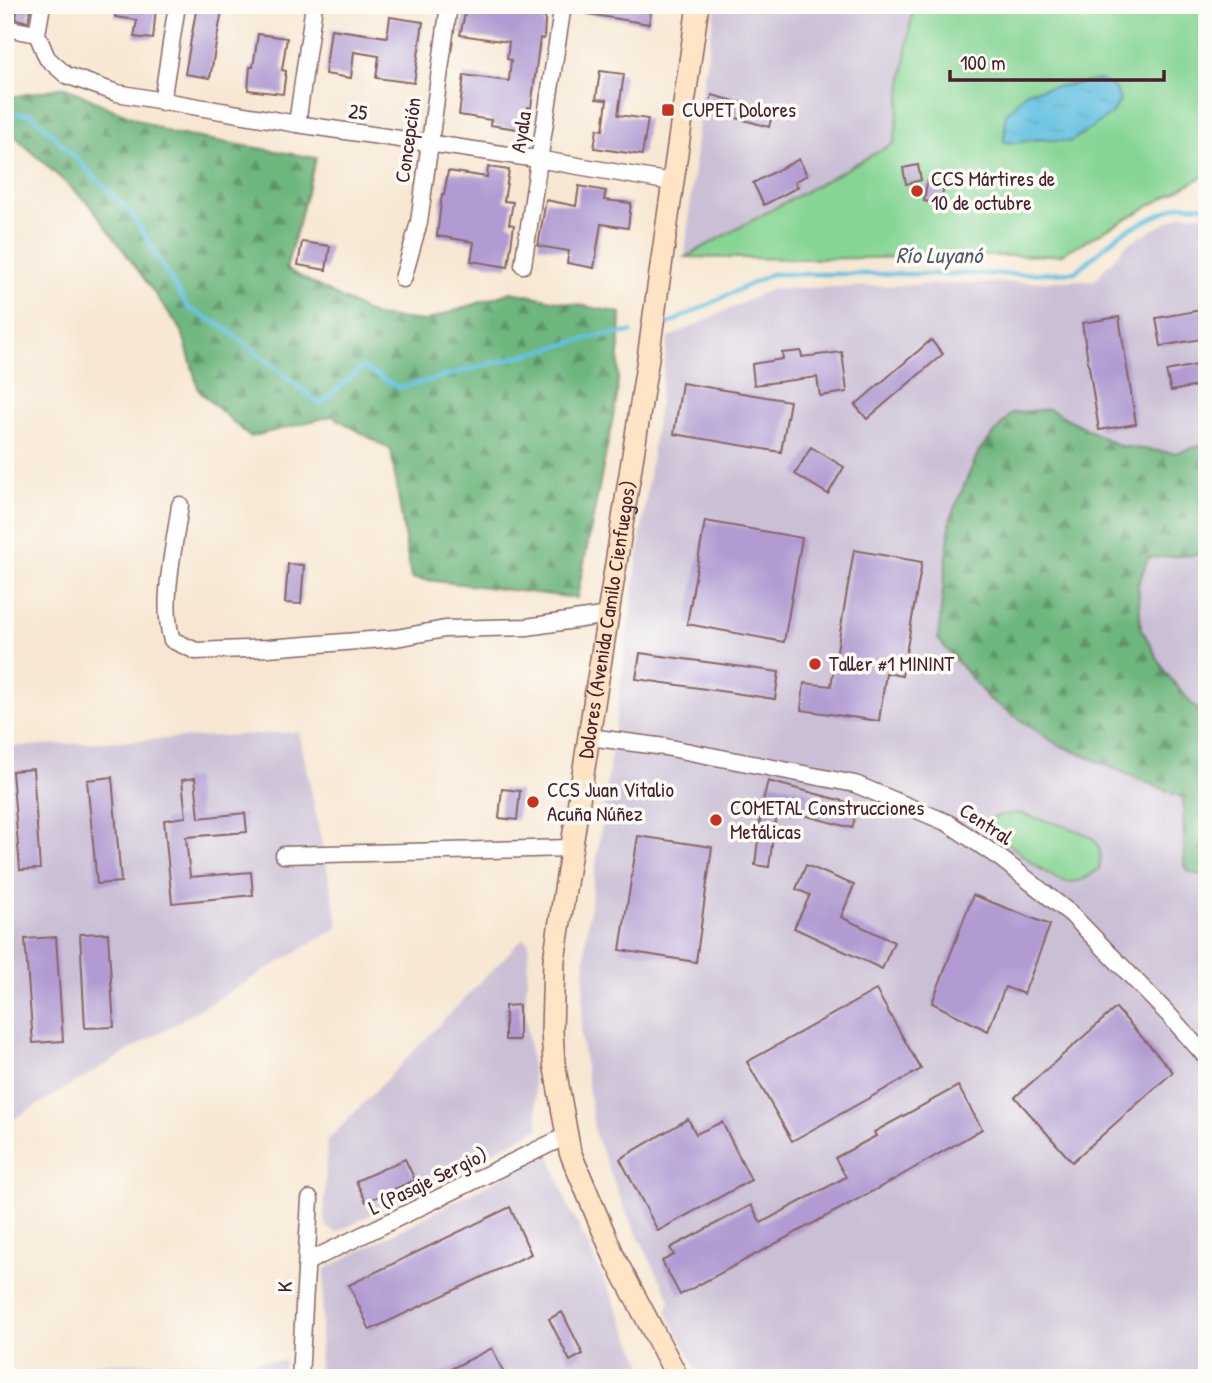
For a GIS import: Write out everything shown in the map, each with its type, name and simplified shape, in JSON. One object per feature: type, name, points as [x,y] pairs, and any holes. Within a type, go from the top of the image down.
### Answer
[{"type":"main road","name":"Dolores (Avenida Camilo Cienfuegos)","points":[[678,1378],[615,1259],[590,1203],[566,1136],[552,1031],[554,960],[647,365],[698,5]]},
{"type":"street","points":[[5,28],[37,34],[42,5]]},
{"type":"street","points":[[162,102],[177,5]]},
{"type":"street","points":[[297,124],[314,5]]},
{"type":"street","name":"Concepción","points":[[403,279],[419,222],[449,5]]},
{"type":"street","name":"Ayala","points":[[523,265],[562,5]]},
{"type":"street","name":"25","points":[[37,34],[47,58],[66,75],[117,93],[297,124],[672,182]]},
{"type":"street","points":[[180,505],[167,604],[167,624],[172,639],[196,651],[396,638],[445,629],[527,627],[608,615]]},
{"type":"street","name":"Central","points":[[589,737],[665,747],[855,784],[948,823],[1000,858],[1071,914],[1207,1058]]},
{"type":"street","points":[[284,855],[570,848]]},
{"type":"street","name":"L (Pasaje Sergio)","points":[[307,1262],[566,1136]]},
{"type":"street","name":"K","points":[[300,1378],[310,1199]]},
{"type":"shaded area","points":[[716,5],[913,5],[894,143],[685,257],[702,89]]},
{"type":"shaded area","points":[[1183,214],[1207,215],[1207,1378],[701,1378],[666,1312],[670,1299],[624,1208],[595,1134],[581,1036],[586,937],[668,338],[772,289],[1095,280],[1127,244]]},
{"type":"shaded area","points":[[299,732],[339,927],[5,1124],[5,747]]},
{"type":"shaded area","points":[[523,938],[529,943],[525,1011],[539,1128],[335,1233],[327,1227],[324,1217],[327,1141]]},
{"type":"shaded area","points":[[549,1153],[569,1208],[649,1378],[318,1378],[325,1269]]},
{"type":"shaded area","points":[[285,1361],[282,1378],[91,1378],[94,1363]]},
{"type":"green space","points":[[913,5],[1207,5],[1207,177],[1204,176],[1060,255],[797,259],[685,257],[894,143]]},
{"type":"green space","points":[[65,87],[171,133],[316,158],[286,269],[375,316],[425,321],[511,292],[621,313],[617,397],[577,598],[411,578],[391,450],[332,416],[250,437],[199,391],[182,331],[91,206],[5,127],[5,98]]},
{"type":"green space","points":[[1049,409],[1119,446],[1174,453],[1207,444],[1207,554],[1148,558],[1138,585],[1141,628],[1166,673],[1207,718],[1206,876],[1189,872],[1184,864],[1183,798],[1055,743],[988,698],[938,639],[951,516],[979,451],[1012,413]]},
{"type":"green space","points":[[1018,813],[1068,827],[1092,838],[1100,852],[1099,869],[1082,880],[1070,882],[1041,869],[993,831],[990,824],[993,817]]},
{"type":"water","points":[[1101,80],[1116,89],[1120,101],[1110,115],[1070,142],[1038,139],[1004,142],[1006,114],[1027,91]]},
{"type":"building","points":[[18,5],[31,5],[28,22],[16,19]]},
{"type":"building","points":[[117,5],[156,8],[153,39],[134,37],[137,20],[115,17]]},
{"type":"building","points":[[197,5],[223,5],[210,78],[185,74]]},
{"type":"building","points":[[467,5],[546,5],[544,39],[540,38],[531,108],[528,107],[524,130],[490,125],[491,120],[459,115],[464,75],[509,81],[511,60],[507,59],[509,42],[460,35]]},
{"type":"building","points":[[576,5],[652,5],[649,24],[576,12]]},
{"type":"building","points":[[390,17],[423,22],[414,83],[376,78],[379,56],[354,52],[351,78],[325,74],[331,29],[387,37]]},
{"type":"building","points":[[258,34],[287,38],[282,70],[286,71],[283,94],[248,90]]},
{"type":"building","points":[[600,71],[624,74],[618,115],[648,119],[642,155],[594,148],[597,129],[603,130],[607,100],[596,99]]},
{"type":"building","points":[[712,95],[773,111],[769,127],[708,110]]},
{"type":"building","points":[[799,159],[807,175],[795,182],[798,187],[764,205],[753,183]]},
{"type":"building","points":[[918,165],[921,180],[906,184],[903,168]]},
{"type":"building","points":[[488,167],[509,170],[504,201],[513,202],[509,224],[514,225],[508,267],[471,261],[474,242],[437,236],[448,171],[487,177]]},
{"type":"building","points":[[927,182],[944,185],[941,204],[924,201]]},
{"type":"building","points":[[579,186],[606,191],[604,200],[631,203],[628,228],[601,224],[594,268],[567,263],[569,251],[538,246],[546,200],[576,206]]},
{"type":"building","points":[[302,242],[330,246],[326,270],[298,265]]},
{"type":"building","points":[[1207,309],[1207,338],[1161,346],[1156,318]]},
{"type":"building","points":[[1119,317],[1136,424],[1099,430],[1082,323]]},
{"type":"building","points":[[931,340],[943,354],[867,419],[855,405]]},
{"type":"building","points":[[801,351],[802,357],[842,352],[847,392],[820,396],[817,377],[754,385],[752,364],[783,359],[782,353]]},
{"type":"building","points":[[1207,363],[1207,384],[1171,391],[1166,371]]},
{"type":"building","points":[[682,383],[790,401],[781,452],[674,434]]},
{"type":"building","points":[[811,447],[844,467],[828,494],[795,474]]},
{"type":"building","points":[[705,521],[802,538],[784,642],[687,624]]},
{"type":"building","points":[[854,550],[922,562],[902,676],[886,673],[879,721],[801,710],[804,683],[831,686]]},
{"type":"building","points":[[288,564],[304,565],[301,604],[285,603]]},
{"type":"building","points":[[640,653],[779,672],[775,699],[636,679]]},
{"type":"building","points":[[33,769],[40,869],[20,870],[12,771]]},
{"type":"building","points":[[112,777],[121,882],[97,884],[87,780]]},
{"type":"building","points":[[195,778],[199,818],[245,813],[247,832],[186,837],[190,877],[251,872],[253,895],[172,903],[164,820],[186,817],[182,780]]},
{"type":"building","points":[[768,781],[858,805],[852,828],[777,808],[769,867],[755,865],[762,804]]},
{"type":"building","points":[[502,789],[520,791],[517,820],[499,818]]},
{"type":"building","points":[[638,836],[712,847],[696,962],[620,950]]},
{"type":"building","points":[[806,865],[854,885],[841,917],[894,942],[882,969],[794,928],[810,895],[796,889]]},
{"type":"building","points":[[973,895],[1050,925],[1024,994],[1005,987],[988,1031],[932,1003]]},
{"type":"building","points":[[108,933],[114,1027],[85,1028],[80,934]]},
{"type":"building","points":[[56,937],[63,1041],[33,1043],[25,939]]},
{"type":"building","points":[[876,990],[921,1069],[792,1141],[747,1062]]},
{"type":"building","points":[[519,1005],[519,1040],[505,1040],[505,1006]]},
{"type":"building","points":[[1116,1008],[1173,1072],[1072,1162],[1015,1097]]},
{"type":"building","points":[[958,1086],[982,1129],[680,1295],[662,1261],[674,1255],[670,1248],[751,1205],[761,1223],[846,1177],[835,1158],[876,1136],[874,1132]]},
{"type":"building","points":[[688,1119],[696,1134],[722,1122],[751,1180],[658,1231],[620,1159]]},
{"type":"building","points":[[405,1159],[415,1180],[366,1202],[356,1181]]},
{"type":"building","points":[[510,1207],[531,1254],[370,1330],[349,1285]]},
{"type":"building","points":[[562,1312],[583,1354],[570,1361],[549,1319]]},
{"type":"building","points":[[492,1348],[506,1378],[433,1378]]},
{"type":"waterway","points":[[5,113],[32,114],[132,214],[188,308],[225,328],[320,404],[363,367],[399,388],[597,336],[631,332]]},
{"type":"waterway","name":"Río Luyanó","points":[[662,327],[771,274],[1075,272],[1121,233],[1179,205],[1207,206]]},
{"type":"place","name":"CUPET Dolores","points":[[668,110]]},
{"type":"place","name":"CCS Mártires de 10 de octubre","points":[[917,191]]},
{"type":"place","name":"Taller #1 MININT","points":[[815,664]]},
{"type":"place","name":"CCS Juan Vitalio Acuña Núñez","points":[[533,802]]},
{"type":"place","name":"COMETAL Construcciones Metálicas","points":[[716,820]]}]
